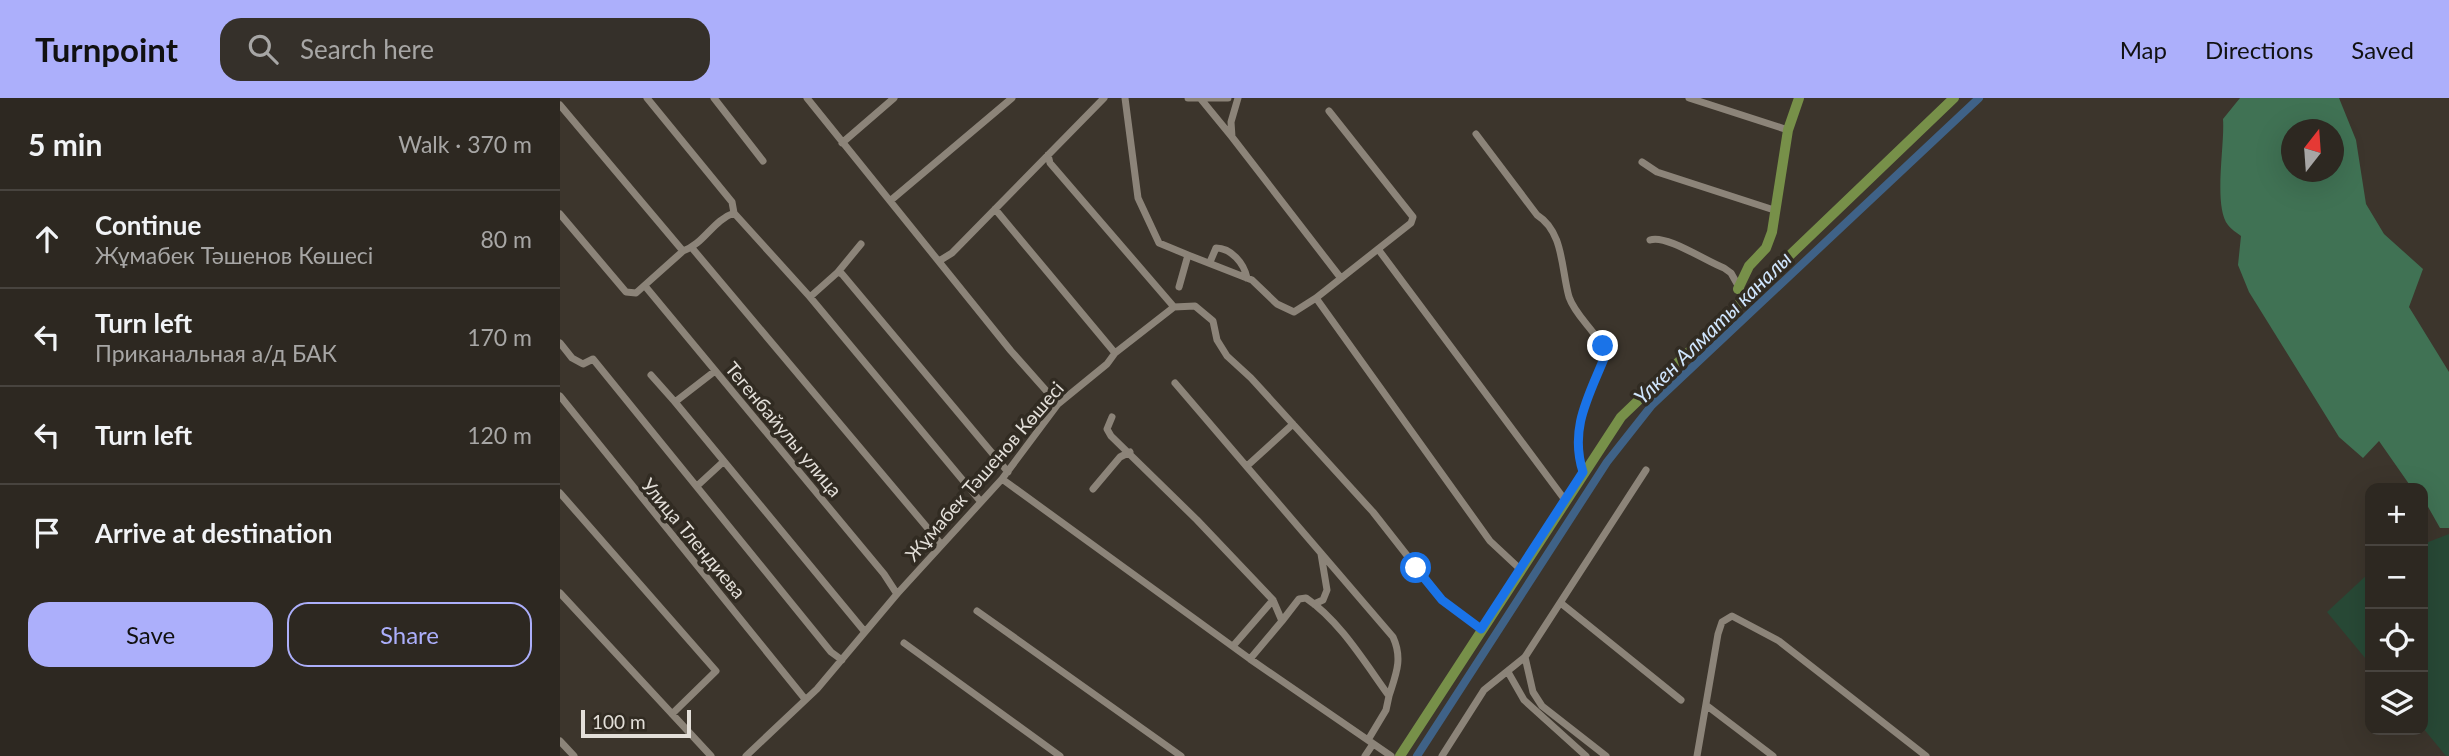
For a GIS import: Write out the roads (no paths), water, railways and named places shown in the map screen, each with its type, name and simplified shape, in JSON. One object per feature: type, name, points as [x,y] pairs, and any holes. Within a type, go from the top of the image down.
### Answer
[{"type":"main road","points":[[1738,289],[1749,266],[1766,248],[1772,232],[1787,130],[1800,98]]},
{"type":"main road","points":[[1400,756],[1564,500],[1621,417],[1954,98]]},
{"type":"street","points":[[647,98],[732,202],[734,213],[810,297],[981,502]]},
{"type":"street","points":[[714,98],[764,161]]},
{"type":"street","points":[[807,98],[1058,404]]},
{"type":"street","points":[[842,143],[894,98]]},
{"type":"street","points":[[890,201],[1012,98]]},
{"type":"street","points":[[1125,98],[1139,198],[1159,243],[1247,278],[1265,289],[1285,309],[1294,312],[1412,223],[1413,217],[1329,111]]},
{"type":"street","points":[[1188,98],[1228,98]]},
{"type":"street","points":[[1198,98],[1233,137],[1340,277]]},
{"type":"street","points":[[1233,137],[1231,122],[1238,98]]},
{"type":"street","points":[[1689,98],[1787,130]]},
{"type":"street","points":[[939,261],[952,253],[1100,100]]},
{"type":"street","points":[[560,106],[683,251]]},
{"type":"street","points":[[1476,134],[1537,215],[1550,223],[1575,310],[1603,346],[1605,356],[1578,419],[1578,458],[1583,472]]},
{"type":"street","points":[[1048,155],[1050,163],[1174,307],[1195,306],[1213,321],[1217,340],[1227,356],[1373,512],[1442,600],[1481,629]]},
{"type":"street","points":[[1642,162],[1657,172],[1774,211]]},
{"type":"street","points":[[995,209],[1115,353]]},
{"type":"street","points":[[560,214],[626,292],[636,293],[683,251],[692,248],[726,216],[734,213]]},
{"type":"street","points":[[1650,240],[1656,238],[1676,244],[1724,268],[1731,273],[1745,298]]},
{"type":"street","points":[[810,297],[838,272],[861,244]]},
{"type":"street","points":[[692,248],[941,544]]},
{"type":"street","points":[[1210,262],[1216,248],[1227,249],[1241,264],[1247,278]]},
{"type":"street","points":[[1378,248],[1564,500]]},
{"type":"street","points":[[1179,287],[1188,255]]},
{"type":"street","points":[[838,272],[1007,472]]},
{"type":"street","name":"Тегенбайулы улица","points":[[645,286],[897,593]]},
{"type":"street","points":[[1316,298],[1490,541],[1520,569]]},
{"type":"street","name":"Жұмабек Тәшенов Көшесі","points":[[746,756],[806,699],[842,660],[897,593],[1002,479],[1058,404],[1107,364],[1115,353],[1174,307]]},
{"type":"street","points":[[560,343],[572,358],[583,364],[593,359],[831,652],[842,660]]},
{"type":"street","points":[[675,402],[715,371]]},
{"type":"street","points":[[651,375],[865,632]]},
{"type":"street","points":[[1175,383],[1393,637],[1399,650],[1399,665],[1386,710],[1365,756]]},
{"type":"street","name":"Улица Тлендиева","points":[[560,396],[806,699]]},
{"type":"street","points":[[1112,417],[1107,429],[1273,600],[1282,621]]},
{"type":"street","points":[[1247,466],[1293,424]]},
{"type":"street","points":[[1093,489],[1120,457],[1129,452]]},
{"type":"street","points":[[697,486],[723,462]]},
{"type":"street","points":[[1442,756],[1484,690],[1525,657],[1562,604],[1646,470]]},
{"type":"street","points":[[1002,479],[1250,659],[1391,756]]},
{"type":"street","points":[[560,493],[716,671],[672,713]]},
{"type":"street","points":[[1314,604],[1323,600],[1327,590],[1321,554]]},
{"type":"street","points":[[560,593],[712,756]]},
{"type":"street","points":[[1250,659],[1300,599],[1306,598],[1344,636],[1389,696]]},
{"type":"street","points":[[1233,646],[1273,600]]},
{"type":"street","points":[[1562,604],[1681,700]]},
{"type":"street","points":[[977,611],[1181,756]]},
{"type":"street","points":[[1698,756],[1718,634],[1722,622],[1732,617],[1779,641],[1926,756]]},
{"type":"street","points":[[904,643],[1060,756]]},
{"type":"street","points":[[1525,657],[1534,692],[1542,706],[1606,756]]},
{"type":"street","points":[[1508,672],[1524,700],[1586,756]]},
{"type":"street","points":[[1706,705],[1773,756]]},
{"type":"street","points":[[560,741],[574,756]]},
{"type":"waterway","name":"Үлкен Алматы каналы","points":[[1417,756],[1607,462],[1652,405],[1979,98]]}]
